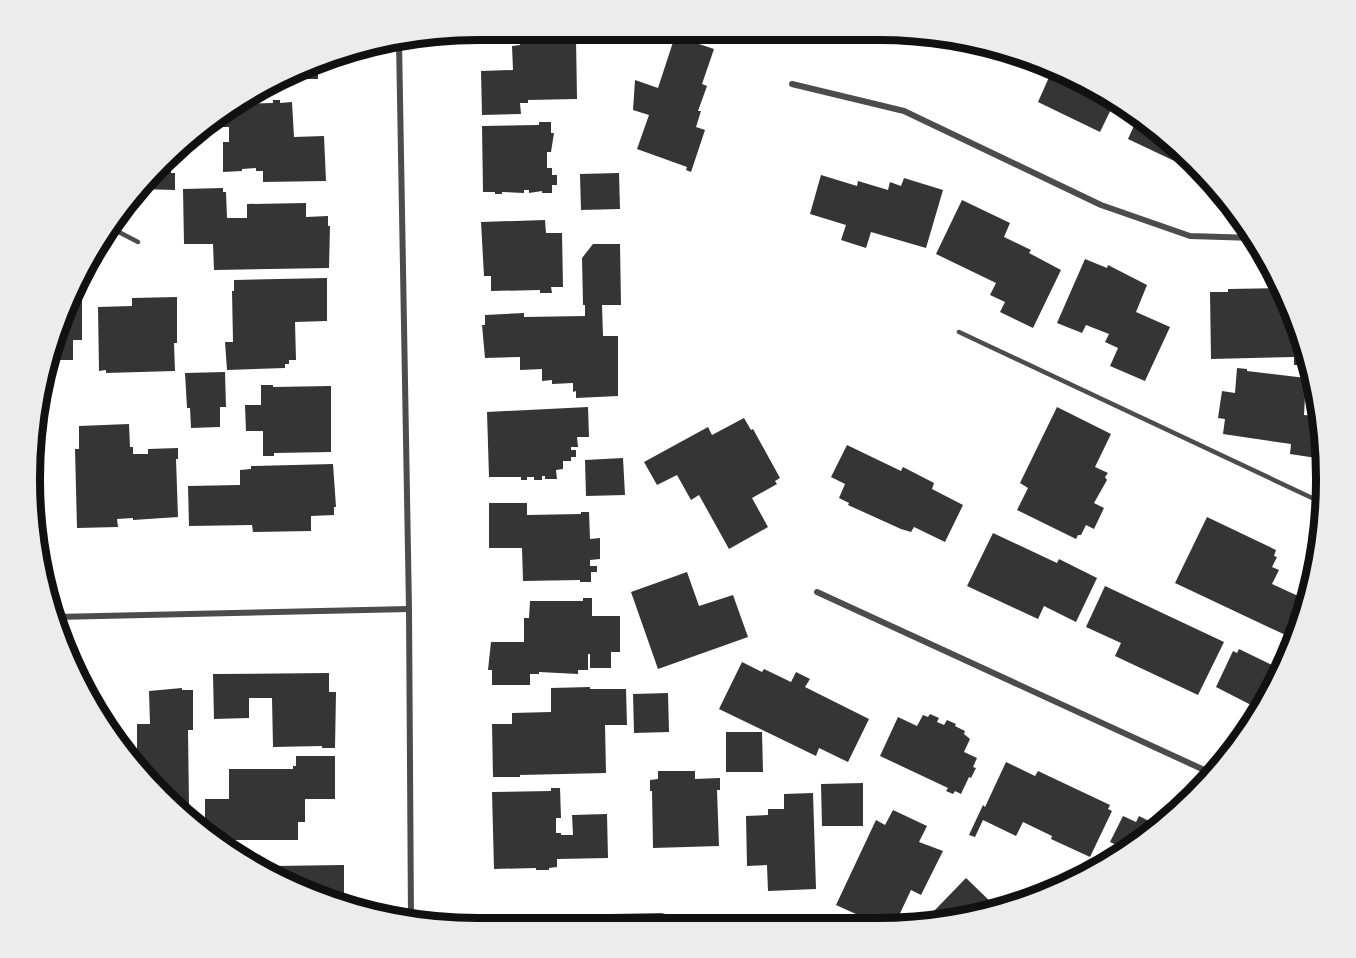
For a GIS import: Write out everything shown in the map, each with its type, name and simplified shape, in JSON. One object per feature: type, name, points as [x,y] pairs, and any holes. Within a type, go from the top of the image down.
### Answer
[{"type":"street","points":[[399,48],[412,912]]},
{"type":"street","points":[[792,84],[904,111],[1101,205],[1190,236],[1244,238]]},
{"type":"street","points":[[817,592],[1205,770]]},
{"type":"street","points":[[63,617],[409,609]]},
{"type":"street","points":[[561,918],[661,916],[668,918]]},
{"type":"lane","points":[[117,231],[138,242]]},
{"type":"lane","points":[[959,332],[1315,499]]},
{"type":"building","points":[[520,40],[576,40],[577,99],[528,100],[528,103],[520,103],[521,114],[482,115],[481,71],[513,70],[512,46],[520,45]]},
{"type":"building","points":[[674,40],[687,40],[714,49],[702,84],[707,86],[698,111],[701,111],[696,127],[705,130],[691,172],[686,170],[687,167],[637,149],[649,115],[633,110],[635,80],[658,88]]},
{"type":"building","points":[[318,71],[318,79],[300,79]]},
{"type":"building","points":[[1050,76],[1111,108],[1100,132],[1038,102]]},
{"type":"building","points":[[273,100],[280,100],[280,103],[292,102],[294,137],[324,136],[326,181],[263,182],[263,171],[256,171],[256,168],[223,172],[223,142],[229,142],[229,127],[223,127],[223,123],[252,104],[273,103]]},
{"type":"building","points":[[539,122],[551,122],[551,133],[554,133],[551,152],[547,152],[547,168],[552,168],[552,175],[557,175],[557,185],[552,185],[552,193],[542,193],[542,191],[529,193],[529,190],[524,190],[524,193],[502,192],[502,194],[483,192],[482,126],[539,125]]},
{"type":"building","points":[[1135,124],[1183,165],[1128,139]]},
{"type":"building","points":[[171,167],[171,173],[175,173],[175,190],[150,189]]},
{"type":"building","points":[[619,173],[620,209],[581,210],[580,174]]},
{"type":"building","points":[[821,175],[857,186],[858,181],[888,190],[890,182],[901,186],[904,178],[943,190],[926,248],[871,232],[866,248],[841,240],[846,225],[810,214]]},
{"type":"building","points":[[223,188],[223,192],[226,192],[227,218],[247,218],[247,204],[306,203],[306,217],[328,216],[328,226],[330,226],[329,268],[214,270],[213,244],[184,244],[183,189]]},
{"type":"building","points":[[962,200],[1010,223],[1004,237],[1031,250],[1029,253],[1061,270],[1033,328],[1000,312],[1005,302],[990,295],[996,283],[936,254]]},
{"type":"building","points":[[545,220],[546,233],[562,233],[563,287],[551,287],[552,293],[540,293],[540,290],[491,291],[491,276],[484,276],[481,222]]},
{"type":"building","points":[[593,244],[620,244],[621,305],[602,305],[603,336],[618,336],[618,396],[576,398],[573,383],[552,384],[552,380],[542,381],[542,369],[520,370],[520,357],[485,358],[482,325],[485,325],[485,315],[524,313],[524,317],[585,316],[582,258]]},
{"type":"building","points":[[1085,259],[1107,268],[1108,265],[1147,285],[1136,312],[1170,327],[1145,381],[1110,366],[1118,348],[1105,342],[1109,334],[1086,325],[1082,333],[1057,323]]},
{"type":"building","points":[[327,278],[327,321],[295,322],[296,360],[289,360],[285,368],[227,370],[225,342],[233,342],[232,291],[234,291],[234,280]]},
{"type":"building","points":[[1271,288],[1301,365],[1294,365],[1294,357],[1211,359],[1210,292],[1228,292],[1228,289]]},
{"type":"building","points":[[82,294],[82,340],[73,340],[73,360],[57,360]]},
{"type":"building","points":[[177,297],[175,371],[106,373],[106,370],[99,371],[98,307],[132,306],[132,298]]},
{"type":"building","points":[[1237,368],[1304,378],[1306,386],[1304,415],[1311,416],[1315,458],[1290,454],[1291,444],[1223,434],[1225,419],[1218,418],[1222,391],[1235,393]]},
{"type":"building","points":[[225,372],[226,407],[220,407],[220,427],[191,428],[190,408],[187,408],[185,373]]},
{"type":"building","points":[[261,385],[273,385],[273,387],[331,386],[331,452],[274,453],[274,456],[263,456],[263,431],[246,431],[245,405],[261,405]]},
{"type":"building","points":[[588,407],[589,437],[577,437],[578,447],[571,447],[571,450],[576,450],[576,457],[571,457],[571,461],[563,461],[563,469],[556,470],[557,479],[545,479],[545,476],[542,476],[542,480],[534,480],[534,477],[521,480],[521,477],[489,477],[487,412]]},
{"type":"building","points":[[1057,407],[1111,434],[1095,467],[1108,473],[1105,477],[1107,480],[1094,503],[1104,508],[1094,529],[1086,525],[1076,539],[1017,510],[1028,488],[1020,483]]},
{"type":"building","points":[[744,418],[751,430],[753,429],[780,478],[775,481],[777,484],[752,498],[768,527],[729,549],[699,495],[691,500],[677,475],[657,485],[644,462],[708,427],[712,435]]},
{"type":"building","points":[[129,424],[130,447],[133,447],[133,454],[148,454],[148,449],[178,448],[178,459],[176,459],[178,517],[117,519],[118,527],[77,528],[75,449],[79,449],[79,426]]},
{"type":"building","points":[[847,445],[901,471],[903,467],[934,483],[932,489],[963,505],[945,542],[914,527],[911,532],[901,529],[848,505],[849,503],[839,498],[845,484],[831,477]]},
{"type":"building","points":[[623,458],[625,495],[586,496],[585,460]]},
{"type":"building","points":[[333,464],[336,507],[334,507],[334,515],[311,516],[311,531],[253,532],[252,525],[189,526],[188,486],[240,485],[240,470],[251,469],[251,466]]},
{"type":"building","points":[[489,503],[527,503],[527,515],[589,512],[590,539],[600,538],[600,559],[590,560],[590,566],[597,566],[597,572],[591,572],[591,582],[580,582],[580,580],[523,581],[522,548],[489,548]]},
{"type":"building","points":[[1207,517],[1276,550],[1274,556],[1277,557],[1272,567],[1279,570],[1272,584],[1300,597],[1286,635],[1175,583]]},
{"type":"building","points":[[993,533],[1057,563],[1059,559],[1097,578],[1076,622],[1044,606],[1038,619],[967,586]]},
{"type":"building","points":[[687,572],[699,606],[733,595],[748,637],[658,669],[631,592]]},
{"type":"building","points":[[1105,586],[1224,642],[1198,695],[1115,656],[1121,643],[1086,627]]},
{"type":"building","points":[[583,598],[592,598],[592,616],[620,616],[620,652],[611,652],[611,668],[590,668],[590,654],[588,654],[588,670],[578,670],[578,674],[539,672],[539,674],[530,674],[530,685],[492,685],[492,670],[488,670],[491,642],[524,642],[524,618],[529,618],[530,601],[583,601]]},
{"type":"building","points":[[1239,649],[1273,666],[1252,706],[1216,687],[1233,651],[1237,653]]},
{"type":"building","points":[[742,662],[762,672],[764,669],[791,682],[796,672],[810,679],[805,687],[869,719],[848,762],[819,748],[816,756],[719,709]]},
{"type":"building","points":[[329,673],[329,692],[336,692],[335,748],[273,747],[272,698],[249,698],[249,718],[214,719],[213,674]]},
{"type":"building","points":[[590,687],[590,689],[626,689],[627,725],[605,725],[606,773],[493,777],[492,724],[512,724],[512,713],[551,712],[551,688]]},
{"type":"building","points":[[182,688],[182,690],[193,690],[193,730],[188,730],[189,805],[186,805],[169,789],[133,749],[137,749],[137,724],[150,724],[149,691]]},
{"type":"building","points":[[668,693],[669,732],[634,733],[633,694]]},
{"type":"building","points":[[930,714],[939,718],[937,722],[944,725],[947,720],[956,724],[955,726],[965,731],[964,734],[970,739],[964,752],[977,758],[973,767],[976,768],[961,794],[946,791],[948,788],[880,756],[898,717],[917,726],[923,715],[928,717]]},
{"type":"building","points":[[726,732],[762,732],[763,772],[726,772]]},
{"type":"building","points":[[296,756],[335,756],[335,799],[305,799],[305,822],[298,822],[298,840],[230,840],[205,821],[205,799],[229,799],[229,769],[293,769],[293,766],[296,766]]},
{"type":"building","points":[[1006,762],[1035,776],[1038,771],[1110,805],[1108,809],[1112,811],[1090,857],[1051,839],[1052,836],[1023,822],[1016,836],[983,820],[975,837],[969,835]]},
{"type":"building","points":[[658,771],[695,771],[695,779],[720,778],[720,790],[717,790],[719,846],[653,848],[650,780],[658,779]]},
{"type":"building","points":[[863,783],[863,826],[822,826],[821,784]]},
{"type":"building","points":[[551,788],[560,788],[561,818],[556,818],[556,833],[573,835],[572,815],[607,814],[608,858],[557,859],[557,867],[549,868],[549,870],[494,869],[492,792],[551,791]]},
{"type":"building","points":[[813,793],[816,889],[768,891],[767,865],[747,866],[746,816],[768,815],[768,809],[784,809],[784,794]]},
{"type":"building","points":[[893,810],[927,826],[919,842],[943,851],[921,895],[911,890],[898,917],[865,918],[836,905],[876,820],[885,825]]},
{"type":"building","points":[[1123,816],[1136,822],[1139,816],[1150,822],[1118,846],[1110,842]]},
{"type":"building","points":[[344,865],[344,896],[311,884],[273,866]]},
{"type":"building","points":[[966,878],[991,903],[937,914],[934,911]]}]
